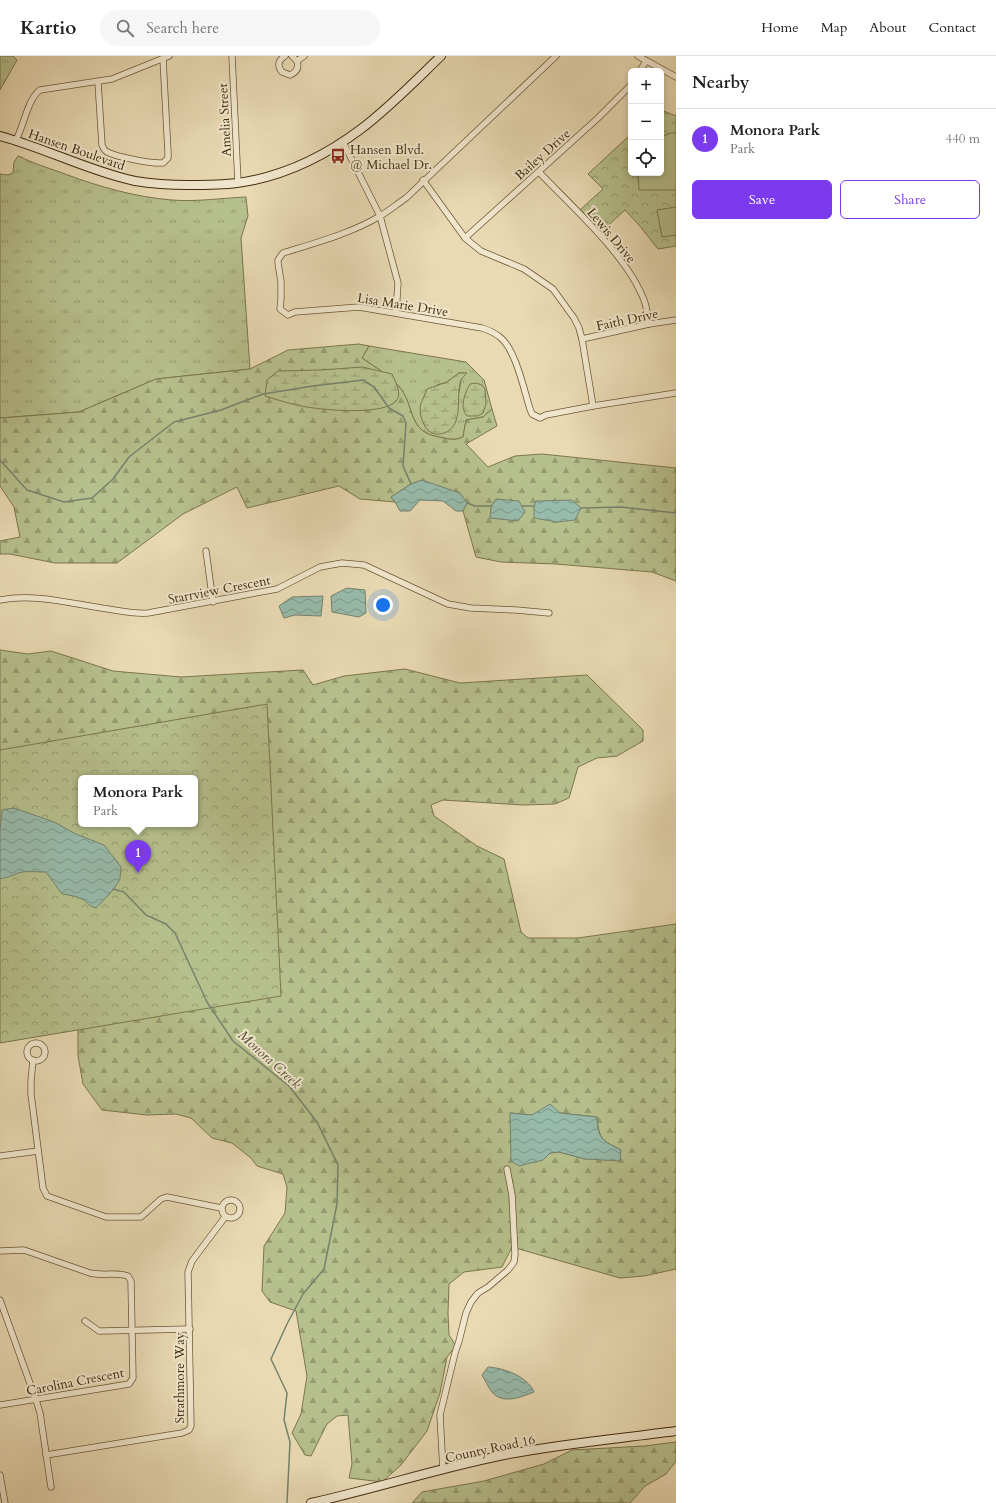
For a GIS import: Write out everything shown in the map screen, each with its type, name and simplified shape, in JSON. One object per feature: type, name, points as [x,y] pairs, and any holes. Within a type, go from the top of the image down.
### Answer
[{"type":"street","points":[[16,140],[33,98],[40,90],[112,80],[169,56]]},
{"type":"street","name":"Amelia Street","points":[[232,56],[238,183]]},
{"type":"street","points":[[285,56],[280,61],[280,70],[284,74],[290,75],[296,71],[298,67],[297,61],[292,56]]},
{"type":"street","points":[[297,61],[304,56]]},
{"type":"street","name":"Hansen Boulevard","points":[[0,136],[16,140],[90,168],[135,180],[166,185],[238,183],[268,176],[301,164],[327,152],[343,142],[377,116],[442,56]]},
{"type":"street","name":"Lisa Marie Drive","points":[[556,56],[423,180],[406,198],[380,216],[341,234],[283,253],[278,260],[281,299],[280,309],[288,315],[295,312],[359,306],[385,310],[396,314],[482,328],[492,332],[502,338],[507,345],[517,366],[532,414],[540,418],[546,415],[593,406],[676,393]]},
{"type":"street","points":[[638,56],[676,77]]},
{"type":"street","points":[[98,82],[102,145],[104,150],[113,154],[152,163],[163,163],[168,158],[168,152],[163,58]]},
{"type":"street","points":[[642,68],[646,61]]},
{"type":"street","name":"Bailey Drive","points":[[465,238],[598,118],[628,88]]},
{"type":"street","points":[[343,142],[380,216],[398,283],[396,314]]},
{"type":"street","name":"Lewis Drive","points":[[539,172],[595,229],[619,259],[631,276],[644,300],[649,324]]},
{"type":"street","points":[[423,180],[465,238],[480,251],[524,268],[553,289],[574,318],[582,339],[593,406]]},
{"type":"street","name":"Faith Drive","points":[[582,339],[649,324],[676,320]]},
{"type":"street","points":[[206,551],[213,602]]},
{"type":"street","name":"Starrview Crescent","points":[[0,600],[33,598],[138,614],[213,602],[277,589],[320,567],[342,563],[364,565],[448,604],[470,608],[549,613]]},
{"type":"street","points":[[33,1060],[31,1094],[44,1192],[46,1196],[106,1217],[141,1217],[161,1199],[168,1197],[221,1208],[225,1217]]},
{"type":"street","points":[[0,1156],[38,1151]]},
{"type":"street","points":[[443,1470],[440,1416],[466,1313],[470,1302],[478,1293],[488,1287],[508,1270],[514,1262],[516,1254],[512,1195],[506,1169]]},
{"type":"street","name":"Strathmore Way","points":[[46,1455],[188,1431],[191,1426],[189,1265],[225,1217],[232,1218],[237,1216],[240,1211],[239,1205],[235,1201],[228,1200],[221,1208]]},
{"type":"street","name":"Carolina Crescent","points":[[0,1250],[24,1250],[90,1273],[100,1275],[120,1274],[128,1276],[131,1281],[133,1330],[133,1378],[131,1383],[0,1405]]},
{"type":"street","points":[[0,1300],[40,1413],[51,1485]]},
{"type":"street","points":[[85,1321],[99,1331],[190,1328]]},
{"type":"street","name":"County Road 16","points":[[311,1503],[354,1494],[499,1456],[676,1430]]},
{"type":"street","points":[[0,1475],[5,1503]]},
{"type":"green space","points":[[0,56],[13,56],[17,60],[0,90]]},
{"type":"green space","points":[[664,111],[676,116],[676,246],[658,249],[625,210],[601,232],[580,210],[603,189],[588,174],[628,137],[628,176],[664,176]]},
{"type":"green space","points":[[676,133],[676,190],[639,190],[638,176],[664,176],[664,136]]},
{"type":"green space","points":[[18,156],[91,183],[118,191],[158,199],[200,200],[246,197],[248,216],[241,238],[250,369],[156,379],[79,412],[0,418],[0,174],[8,175],[13,173],[14,162]]},
{"type":"green space","points":[[676,207],[676,235],[662,237],[657,210]]},
{"type":"green space","points":[[359,344],[369,346],[362,358],[383,372],[397,384],[405,396],[417,425],[429,434],[451,439],[463,437],[466,420],[483,417],[492,409],[497,426],[466,444],[488,467],[515,456],[542,454],[676,468],[676,581],[652,572],[556,564],[501,562],[476,557],[463,511],[467,503],[419,481],[411,484],[391,497],[395,502],[360,499],[339,486],[247,508],[237,487],[183,514],[117,563],[55,563],[10,554],[0,554],[0,541],[20,537],[14,507],[0,486],[0,418],[79,412],[156,379],[250,369],[288,350]]},
{"type":"green space","points":[[369,346],[466,362],[484,380],[492,409],[483,417],[466,420],[463,437],[452,439],[429,434],[417,425],[405,396],[397,384],[383,372],[362,358]],"holes":[[[459,373],[466,373],[461,379],[459,393],[437,385],[447,382]]]},
{"type":"green space","points":[[362,367],[392,374],[399,394],[397,400],[391,405],[381,408],[354,411],[302,406],[265,396],[267,380],[278,371]]},
{"type":"green space","points":[[459,373],[467,373],[461,380],[459,386],[458,410],[455,424],[451,429],[444,433],[432,433],[426,428],[420,411],[421,403],[427,389],[447,382]]},
{"type":"green space","points":[[476,383],[482,385],[485,389],[486,404],[483,413],[477,416],[467,416],[463,408],[465,396],[470,384]]},
{"type":"green space","points":[[0,650],[28,654],[51,651],[113,671],[181,677],[303,670],[313,685],[344,676],[405,669],[460,683],[587,675],[643,730],[643,741],[617,756],[597,758],[578,767],[569,798],[555,804],[523,805],[443,800],[431,805],[434,816],[477,846],[504,859],[521,932],[528,938],[578,938],[676,924],[676,1269],[644,1276],[620,1278],[512,1247],[502,1267],[464,1272],[449,1284],[449,1335],[456,1346],[447,1357],[440,1393],[427,1431],[401,1465],[382,1482],[349,1478],[352,1464],[348,1415],[337,1416],[327,1424],[311,1456],[305,1455],[292,1433],[301,1414],[307,1376],[296,1311],[270,1302],[262,1291],[264,1246],[285,1213],[287,1187],[283,1174],[257,1166],[251,1158],[232,1143],[212,1138],[191,1118],[176,1114],[147,1115],[102,1110],[83,1084],[78,1056],[78,1029],[0,830]],"holes":[[[510,1113],[532,1115],[560,1113],[597,1117],[600,1135],[610,1144],[621,1150],[585,1159],[559,1152],[550,1153],[543,1160]]]},
{"type":"green space","points":[[267,704],[281,996],[0,1043],[0,750]]},
{"type":"green space","points":[[676,1442],[676,1461],[666,1474],[645,1486],[630,1503],[412,1503],[422,1492],[484,1481],[544,1464],[572,1450],[644,1446]]},
{"type":"water","points":[[422,480],[460,493],[467,503],[463,511],[456,511],[443,501],[420,500],[410,511],[400,511],[391,497],[411,484]]},
{"type":"water","points":[[496,499],[519,501],[525,512],[518,521],[490,518],[491,506]]},
{"type":"water","points":[[572,500],[581,508],[575,520],[557,522],[534,518],[534,506],[536,501]]},
{"type":"water","points":[[347,588],[365,590],[366,613],[359,617],[332,612],[331,596]]},
{"type":"water","points":[[323,596],[321,616],[295,615],[284,618],[279,606],[292,597]]},
{"type":"water","points":[[14,808],[54,822],[76,834],[104,845],[121,867],[120,879],[113,890],[96,908],[80,898],[62,894],[46,872],[22,872],[0,879],[0,830],[2,810]]},
{"type":"water","points":[[550,1104],[560,1113],[597,1117],[598,1130],[602,1138],[609,1144],[621,1150],[620,1161],[585,1159],[559,1152],[550,1153],[543,1160],[519,1166],[511,1161],[510,1113],[532,1115]]},
{"type":"water","points":[[488,1367],[508,1371],[521,1377],[531,1386],[534,1392],[512,1399],[496,1396],[482,1375]]},
{"type":"waterway","points":[[0,460],[27,490],[64,502],[92,498],[113,479],[129,457],[174,422],[221,410],[263,394],[363,380],[374,387],[389,408],[403,416],[406,423],[403,466],[411,484]]},
{"type":"waterway","points":[[467,503],[475,506],[492,506]]},
{"type":"waterway","points":[[522,506],[534,506]]},
{"type":"waterway","points":[[581,508],[621,507],[676,513]]},
{"type":"waterway","name":"Monora Creek","points":[[113,889],[124,892],[146,915],[166,924],[175,933],[207,1002],[233,1041],[289,1086],[317,1122],[338,1165],[337,1204],[324,1269],[303,1294],[271,1359],[287,1393],[284,1420],[290,1442],[287,1503]]},
{"type":"place","name":"Hansen Blvd. @ Michael Dr.","points":[[338,156]]},
{"type":"place","name":"Monora Park","points":[[138,873]]}]
